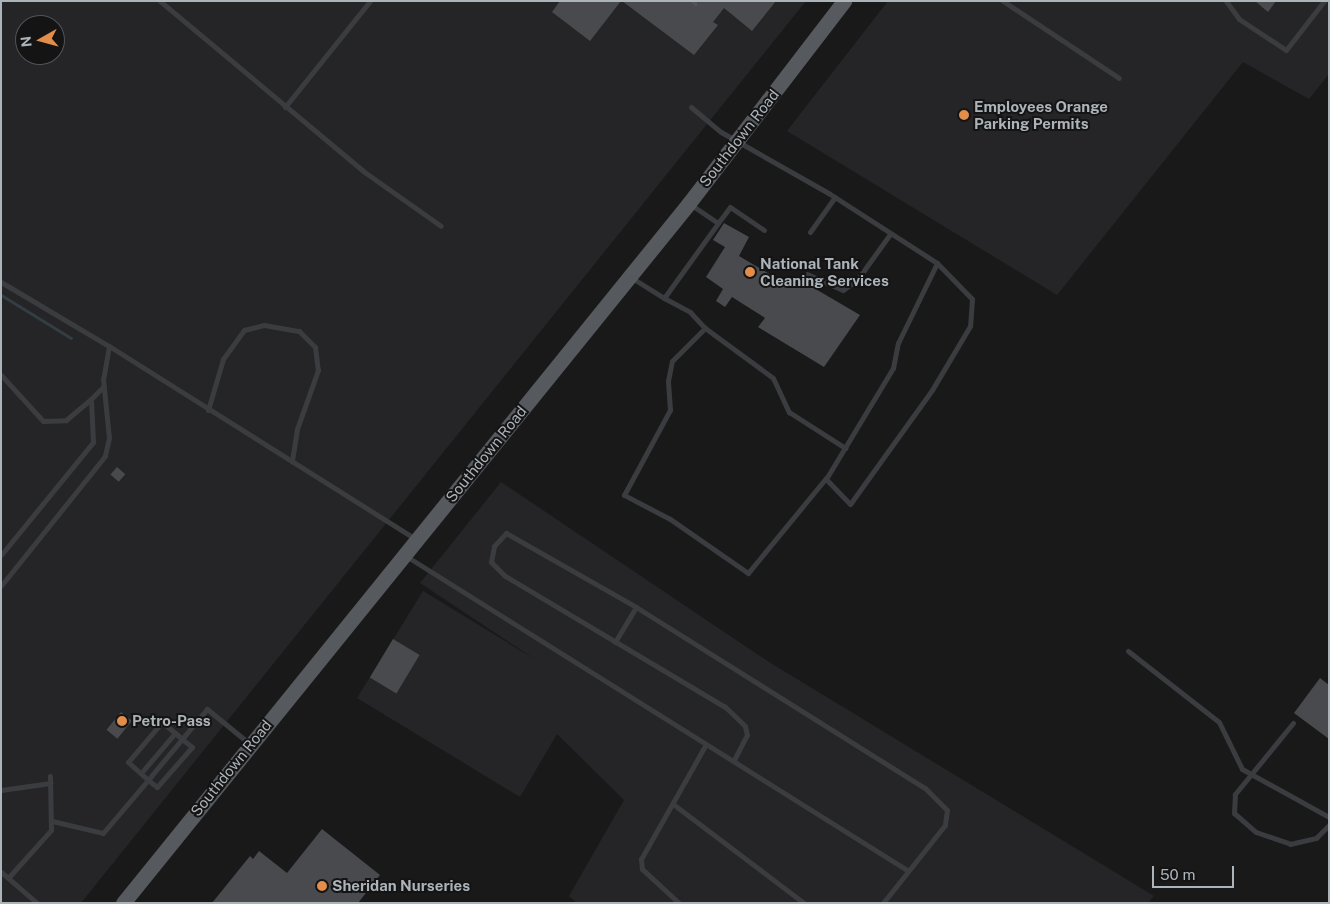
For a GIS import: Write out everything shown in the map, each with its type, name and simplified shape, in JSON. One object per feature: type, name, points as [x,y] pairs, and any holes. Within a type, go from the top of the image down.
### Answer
[{"type":"main road","name":"Southdown Road","points":[[123,903],[689,203],[844,1]]},
{"type":"lane","points":[[160,1],[373,179],[441,226]]},
{"type":"lane","points":[[285,107],[370,1]]},
{"type":"lane","points":[[1003,1],[1119,78]]},
{"type":"lane","points":[[1226,1],[1239,19],[1286,50],[1324,1]]},
{"type":"lane","points":[[691,107],[738,140],[835,197],[937,263],[972,299],[970,326],[932,390],[850,504],[826,478]]},
{"type":"lane","points":[[810,232],[835,197]]},
{"type":"lane","points":[[689,203],[718,223]]},
{"type":"lane","points":[[664,298],[730,207],[764,230]]},
{"type":"lane","points":[[807,274],[843,290],[857,280],[890,234]]},
{"type":"lane","points":[[704,328],[672,360],[668,381],[670,410],[624,495],[670,519],[748,573],[826,478],[845,448],[893,368],[898,343],[937,263]]},
{"type":"lane","points":[[630,276],[690,312],[704,328],[773,378],[789,412],[845,448]]},
{"type":"lane","points":[[1,282],[108,346],[416,540]]},
{"type":"lane","points":[[208,410],[223,359],[244,330],[269,325],[299,332],[315,347],[318,370],[297,430],[292,462]]},
{"type":"lane","points":[[1,586],[105,456],[109,432],[104,386],[108,346]]},
{"type":"lane","points":[[1,375],[43,421],[66,420],[91,400],[104,386]]},
{"type":"lane","points":[[1,555],[93,442],[91,400]]},
{"type":"lane","points":[[734,760],[747,735],[745,726],[725,707],[506,576],[491,562],[494,546],[506,533],[636,607],[925,788],[947,810],[945,826],[906,870],[883,903]]},
{"type":"lane","points":[[404,555],[539,642],[652,707],[705,746],[734,760],[906,870]]},
{"type":"lane","points":[[615,642],[636,607]]},
{"type":"lane","points":[[1128,651],[1219,722],[1242,769],[1329,817]]},
{"type":"lane","points":[[52,821],[103,833],[207,709],[250,744]]},
{"type":"lane","points":[[162,722],[175,733],[192,747],[157,787],[128,762],[162,722]]},
{"type":"lane","points":[[1293,723],[1252,775],[1234,794],[1234,813],[1256,832],[1290,844],[1316,838],[1329,825]]},
{"type":"lane","points":[[141,773],[175,733]]},
{"type":"lane","points":[[679,903],[642,869],[641,858],[705,746]]},
{"type":"lane","points":[[8,878],[48,836],[52,821],[50,776]]},
{"type":"lane","points":[[1,790],[51,783]]},
{"type":"lane","points":[[673,804],[804,903]]},
{"type":"lane","points":[[1,872],[37,903]]},
{"type":"shaded area","points":[[1,1],[806,1],[81,903],[1,903]]},
{"type":"shaded area","points":[[888,1],[1329,1],[1329,74],[1309,99],[1243,62],[1057,295],[787,131]]},
{"type":"shaded area","points":[[501,482],[769,662],[1154,896],[1148,903],[577,903],[569,896],[624,800],[557,734],[520,797],[357,698],[423,591],[536,660],[420,583]]},
{"type":"building","points":[[560,1],[621,1],[590,41],[552,12]]},
{"type":"building","points":[[622,1],[776,1],[752,31],[724,8],[713,22],[718,25],[694,55]]},
{"type":"building","points":[[1255,1],[1276,1],[1268,12]]},
{"type":"building","points":[[724,223],[749,237],[739,256],[788,285],[795,277],[860,315],[824,367],[758,327],[765,318],[732,297],[725,307],[716,301],[723,289],[706,277],[725,247],[713,240]]},
{"type":"building","points":[[117,467],[125,474],[119,482],[110,475]]},
{"type":"building","points":[[393,639],[420,655],[396,694],[370,678]]},
{"type":"building","points":[[1320,678],[1329,685],[1329,739],[1294,713]]},
{"type":"building","points":[[121,712],[132,721],[117,739],[107,730]]},
{"type":"building","points":[[322,829],[380,875],[358,903],[212,903],[250,856],[253,859],[259,851],[287,873]]},
{"type":"waterway","points":[[1,295],[71,338]]},
{"type":"railway","points":[[692,1],[699,6]]},
{"type":"place","name":"Employees Orange Parking Permits","points":[[964,115]]},
{"type":"place","name":"National Tank Cleaning Services","points":[[750,272]]},
{"type":"place","name":"Petro-Pass","points":[[122,721]]},
{"type":"place","name":"Sheridan Nurseries","points":[[322,886]]}]
